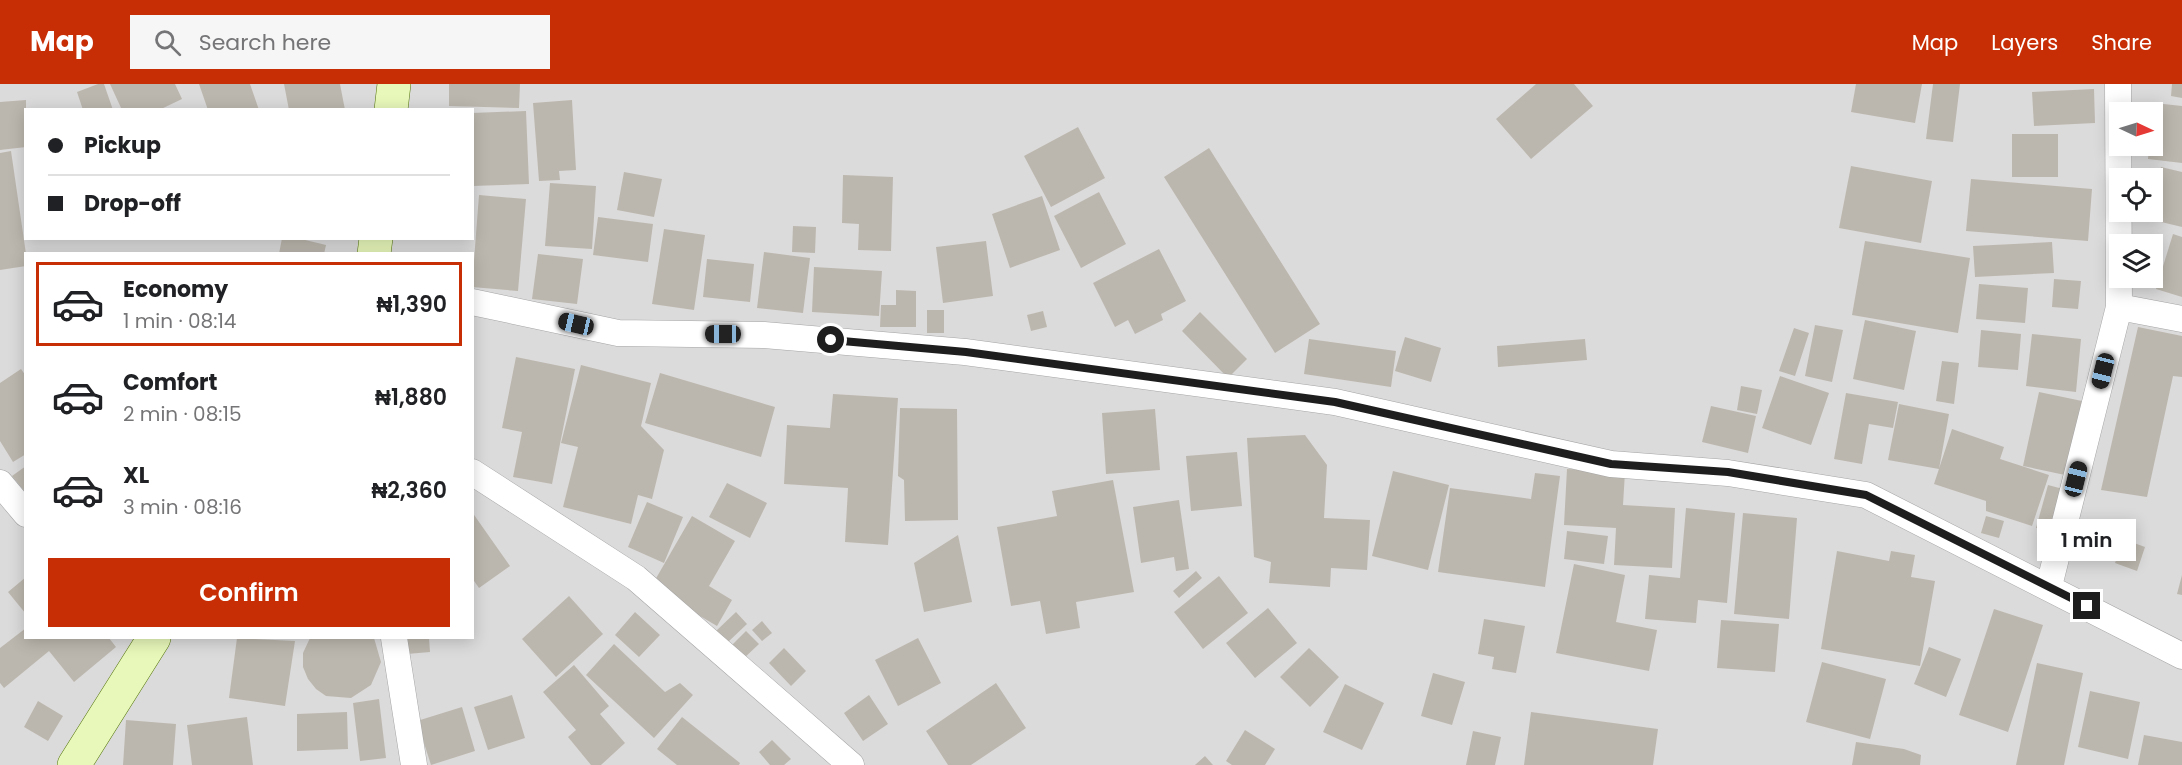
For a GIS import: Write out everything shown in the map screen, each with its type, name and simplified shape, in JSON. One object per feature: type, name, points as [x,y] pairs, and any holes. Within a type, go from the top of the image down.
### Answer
[{"type":"main road","points":[[391,108],[394,84]]},
{"type":"main road","points":[[74,765],[144,642]]},
{"type":"street","points":[[2049,586],[2119,307],[2118,84]]},
{"type":"street","points":[[474,302],[618,333],[764,335],[966,352],[1335,402],[1611,464],[1728,472],[1866,495],[2049,586],[2182,656]]},
{"type":"street","points":[[2119,307],[2182,319]]},
{"type":"street","points":[[474,473],[636,578],[851,765]]},
{"type":"street","points":[[0,483],[24,512]]},
{"type":"street","points":[[394,639],[414,765]]},
{"type":"shaded area","points":[[0,84],[2182,84],[2182,765],[0,765]]},
{"type":"building","points":[[104,84],[112,108],[82,108],[77,92]]},
{"type":"building","points":[[110,84],[175,84],[182,99],[163,108],[121,108]]},
{"type":"building","points":[[199,84],[250,84],[258,108],[207,108]]},
{"type":"building","points":[[284,84],[340,84],[345,108],[289,108]]},
{"type":"building","points":[[449,84],[520,84],[519,108],[449,106]]},
{"type":"building","points":[[1536,84],[1574,84],[1593,106],[1531,159],[1496,119]]},
{"type":"building","points":[[1856,84],[1922,84],[1915,123],[1851,112]]},
{"type":"building","points":[[1933,84],[1960,84],[1953,142],[1926,139]]},
{"type":"building","points":[[2172,84],[2182,84],[2182,98],[2171,96]]},
{"type":"building","points":[[2094,89],[2095,123],[2034,126],[2032,92]]},
{"type":"building","points":[[26,100],[24,147],[0,150],[0,102]]},
{"type":"building","points":[[572,100],[576,170],[559,171],[560,180],[539,181],[533,103]]},
{"type":"building","points":[[2163,104],[2182,106],[2182,163],[2148,159],[2148,156],[2163,156]]},
{"type":"building","points":[[526,111],[529,184],[474,186],[474,113]]},
{"type":"building","points":[[1078,127],[1105,178],[1051,207],[1024,156]]},
{"type":"building","points":[[2012,134],[2058,134],[2058,177],[2012,177]]},
{"type":"building","points":[[1209,148],[1320,324],[1275,353],[1164,177]]},
{"type":"building","points":[[11,151],[26,252],[24,266],[0,270],[0,153]]},
{"type":"building","points":[[1851,166],[1932,181],[1921,243],[1839,228]]},
{"type":"building","points":[[2161,167],[2182,172],[2182,227],[2161,222],[2163,168]]},
{"type":"building","points":[[624,172],[662,179],[654,217],[617,210]]},
{"type":"building","points":[[843,175],[893,177],[891,251],[858,250],[859,224],[842,223]]},
{"type":"building","points":[[1971,179],[2092,189],[2088,241],[1966,231]]},
{"type":"building","points":[[550,183],[596,186],[592,249],[545,246]]},
{"type":"building","points":[[1099,192],[1126,244],[1081,268],[1054,216]]},
{"type":"building","points":[[479,195],[526,199],[518,291],[474,287]]},
{"type":"building","points":[[1042,196],[1060,250],[1010,268],[992,214]]},
{"type":"building","points":[[598,217],[653,224],[648,262],[593,255]]},
{"type":"building","points":[[793,226],[816,227],[815,253],[792,252]]},
{"type":"building","points":[[664,229],[705,235],[694,310],[652,304]]},
{"type":"building","points":[[2173,234],[2182,237],[2182,297],[2156,289],[2163,288],[2163,266]]},
{"type":"building","points":[[282,240],[305,240],[326,245],[324,252],[279,252]]},
{"type":"building","points":[[986,241],[993,296],[943,303],[936,247]]},
{"type":"building","points":[[1865,241],[1970,258],[1958,333],[1852,315]]},
{"type":"building","points":[[2052,242],[2054,273],[1975,277],[1973,246]]},
{"type":"building","points":[[1159,249],[1186,301],[1161,314],[1163,320],[1135,334],[1128,320],[1115,327],[1093,283]]},
{"type":"building","points":[[764,252],[810,258],[803,313],[757,308]]},
{"type":"building","points":[[538,254],[583,259],[577,304],[532,299]]},
{"type":"building","points":[[707,259],[754,264],[750,302],[703,297]]},
{"type":"building","points":[[814,267],[882,271],[879,316],[812,312]]},
{"type":"building","points":[[2054,279],[2081,281],[2078,309],[2052,307]]},
{"type":"building","points":[[1979,284],[2028,288],[2025,323],[1976,319]]},
{"type":"building","points":[[896,290],[916,291],[916,327],[880,327],[881,305],[896,305]]},
{"type":"building","points":[[927,310],[944,310],[944,333],[927,333]]},
{"type":"building","points":[[1043,311],[1047,327],[1031,331],[1027,315]]},
{"type":"building","points":[[1200,312],[1247,359],[1228,378],[1182,331]]},
{"type":"building","points":[[1865,320],[1916,331],[1904,390],[1853,379]]},
{"type":"building","points":[[1815,325],[1843,330],[1832,382],[1805,376]]},
{"type":"building","points":[[2138,327],[2182,336],[2182,377],[2173,376],[2147,497],[2101,490]]},
{"type":"building","points":[[1794,328],[1809,333],[1795,376],[1779,371]]},
{"type":"building","points":[[1981,330],[2021,334],[2018,370],[1978,367]]},
{"type":"building","points":[[2032,334],[2081,339],[2076,392],[2026,386]]},
{"type":"building","points":[[1405,337],[1441,348],[1431,382],[1395,371]]},
{"type":"building","points":[[1309,339],[1396,351],[1391,387],[1304,374]]},
{"type":"building","points":[[1585,339],[1587,360],[1498,367],[1497,346]]},
{"type":"building","points":[[516,357],[575,369],[552,484],[513,477],[522,432],[502,428]]},
{"type":"building","points":[[1942,361],[1959,363],[1954,404],[1936,401]]},
{"type":"building","points":[[581,365],[651,383],[641,426],[664,450],[652,499],[638,495],[631,524],[563,507],[578,447],[561,443]]},
{"type":"building","points":[[21,369],[24,373],[24,455],[13,462],[0,441],[0,383]]},
{"type":"building","points":[[660,373],[775,407],[761,457],[645,423]]},
{"type":"building","points":[[1780,376],[1829,393],[1811,445],[1762,428]]},
{"type":"building","points":[[1741,386],[1762,390],[1757,414],[1737,410]]},
{"type":"building","points":[[2039,392],[2082,401],[2065,475],[2023,466]]},
{"type":"building","points":[[1846,393],[1898,402],[1893,428],[1869,424],[1862,464],[1834,459]]},
{"type":"building","points":[[833,394],[898,398],[888,545],[845,542],[848,488],[784,484],[787,425],[830,428]]},
{"type":"building","points":[[1899,404],[1949,414],[1939,469],[1888,460]]},
{"type":"building","points":[[1711,406],[1756,416],[1748,453],[1702,442]]},
{"type":"building","points":[[900,408],[957,409],[958,520],[905,521],[904,480],[898,476]]},
{"type":"building","points":[[1155,409],[1160,470],[1106,474],[1102,413]]},
{"type":"building","points":[[1952,429],[2004,447],[2000,459],[2049,475],[2032,526],[1986,511],[1986,501],[1934,484]]},
{"type":"building","points":[[1305,435],[1327,465],[1324,518],[1370,520],[1367,570],[1331,568],[1330,587],[1269,583],[1271,562],[1254,557],[1247,438]]},
{"type":"building","points":[[1237,452],[1242,506],[1191,511],[1186,456]]},
{"type":"building","points":[[24,467],[24,491],[12,476]]},
{"type":"building","points":[[1567,469],[1625,472],[1623,505],[1675,508],[1672,568],[1614,565],[1616,528],[1564,525]]},
{"type":"building","points":[[1393,471],[1449,485],[1428,570],[1372,556]]},
{"type":"building","points":[[1535,473],[1560,476],[1545,587],[1438,572],[1450,488],[1531,499]]},
{"type":"building","points":[[1113,480],[1134,592],[1076,602],[1080,628],[1046,634],[1040,601],[1011,606],[997,527],[1057,516],[1052,491]]},
{"type":"building","points":[[727,483],[767,503],[750,538],[709,517]]},
{"type":"building","points":[[2048,485],[2063,489],[2051,532],[2036,528]]},
{"type":"building","points":[[1179,500],[1189,569],[1176,571],[1174,557],[1141,563],[1133,507]]},
{"type":"building","points":[[647,502],[683,517],[664,563],[628,547]]},
{"type":"building","points":[[1686,508],[1735,513],[1727,603],[1698,600],[1696,623],[1645,619],[1649,575],[1680,578]]},
{"type":"building","points":[[1743,513],[1797,518],[1789,619],[1734,614]]},
{"type":"building","points":[[474,515],[510,566],[479,588],[474,581]]},
{"type":"building","points":[[692,516],[735,541],[709,586],[732,600],[717,626],[651,587]]},
{"type":"building","points":[[1986,516],[2004,521],[1999,538],[1981,533]]},
{"type":"building","points":[[1567,531],[1608,536],[1604,564],[1564,559]]},
{"type":"building","points":[[958,535],[972,602],[924,612],[914,563]]},
{"type":"building","points":[[2123,539],[2145,547],[2137,571],[2115,563]]},
{"type":"building","points":[[1837,551],[1889,561],[1891,551],[1915,555],[1911,577],[1935,581],[1920,666],[1821,649]]},
{"type":"building","points":[[1574,564],[1625,575],[1616,622],[1657,630],[1649,671],[1556,653]]},
{"type":"building","points":[[1196,571],[1202,578],[1179,598],[1173,591]]},
{"type":"building","points":[[2182,575],[2182,595],[2177,594]]},
{"type":"building","points":[[1219,576],[1248,613],[1203,649],[1174,612]]},
{"type":"building","points":[[24,579],[24,612],[8,592]]},
{"type":"building","points":[[569,596],[603,634],[556,677],[522,639]]},
{"type":"building","points":[[1268,608],[1297,643],[1255,678],[1226,643]]},
{"type":"building","points":[[1994,609],[2043,625],[2008,732],[1959,715]]},
{"type":"building","points":[[635,612],[660,635],[639,657],[615,635]]},
{"type":"building","points":[[736,612],[747,624],[727,643],[716,631]]},
{"type":"building","points":[[1484,619],[1525,626],[1516,673],[1492,669],[1494,657],[1478,654]]},
{"type":"building","points":[[1721,620],[1779,624],[1775,672],[1717,668]]},
{"type":"building","points":[[762,621],[772,633],[762,641],[752,630]]},
{"type":"building","points":[[24,630],[24,639],[110,639],[116,647],[74,682],[49,651],[4,688],[0,683],[0,648]]},
{"type":"building","points":[[746,631],[759,644],[742,660],[730,647]]},
{"type":"building","points":[[918,638],[941,683],[898,706],[875,660]]},
{"type":"building","points":[[237,639],[295,641],[285,706],[229,698]]},
{"type":"building","points":[[310,639],[374,639],[381,662],[371,685],[351,698],[326,696],[308,679],[303,667],[303,653]]},
{"type":"building","points":[[405,639],[429,639],[430,652],[407,654]]},
{"type":"building","points":[[614,644],[665,692],[680,683],[693,695],[654,738],[586,675]]},
{"type":"building","points":[[1929,647],[1961,659],[1946,697],[1914,684]]},
{"type":"building","points":[[784,648],[806,671],[791,686],[769,663]]},
{"type":"building","points":[[1309,648],[1339,677],[1310,707],[1280,677]]},
{"type":"building","points":[[1822,662],[1886,679],[1870,739],[1806,722]]},
{"type":"building","points":[[2037,663],[2083,673],[2064,765],[2016,765]]},
{"type":"building","points":[[574,665],[609,706],[600,714],[625,743],[601,765],[591,765],[568,737],[576,730],[543,692]]},
{"type":"building","points":[[1433,673],[1465,682],[1452,725],[1421,716]]},
{"type":"building","points":[[996,683],[1026,728],[971,765],[948,765],[926,731]]},
{"type":"building","points":[[1345,684],[1384,703],[1362,750],[1323,732]]},
{"type":"building","points":[[2090,691],[2140,702],[2128,759],[2078,747]]},
{"type":"building","points":[[512,695],[525,738],[488,750],[474,707]]},
{"type":"building","points":[[869,695],[888,724],[863,741],[844,713]]},
{"type":"building","points":[[379,699],[386,758],[360,761],[353,703]]},
{"type":"building","points":[[38,701],[63,716],[48,741],[24,727]]},
{"type":"building","points":[[462,707],[475,751],[431,765],[417,721]]},
{"type":"building","points":[[347,712],[348,749],[297,751],[297,714]]},
{"type":"building","points":[[1531,712],[1658,729],[1653,765],[1524,765]]},
{"type":"building","points":[[247,717],[253,765],[192,765],[187,725]]},
{"type":"building","points":[[682,717],[740,763],[739,765],[677,765],[657,749]]},
{"type":"building","points":[[126,720],[176,724],[173,765],[123,765]]},
{"type":"building","points":[[1245,730],[1275,749],[1265,765],[1232,765],[1226,761]]},
{"type":"building","points":[[1473,731],[1501,737],[1495,765],[1466,765]]},
{"type":"building","points":[[2144,735],[2182,742],[2182,765],[2138,765]]},
{"type":"building","points":[[772,740],[791,759],[784,765],[770,765],[759,752]]},
{"type":"building","points":[[1856,742],[1904,749],[1921,755],[1920,765],[1852,765]]},
{"type":"building","points":[[1205,756],[1213,765],[1195,765]]},
{"type":"route","points":[[831,340],[966,352],[1335,402],[1611,464],[1728,472],[1866,495],[2087,606]]}]
